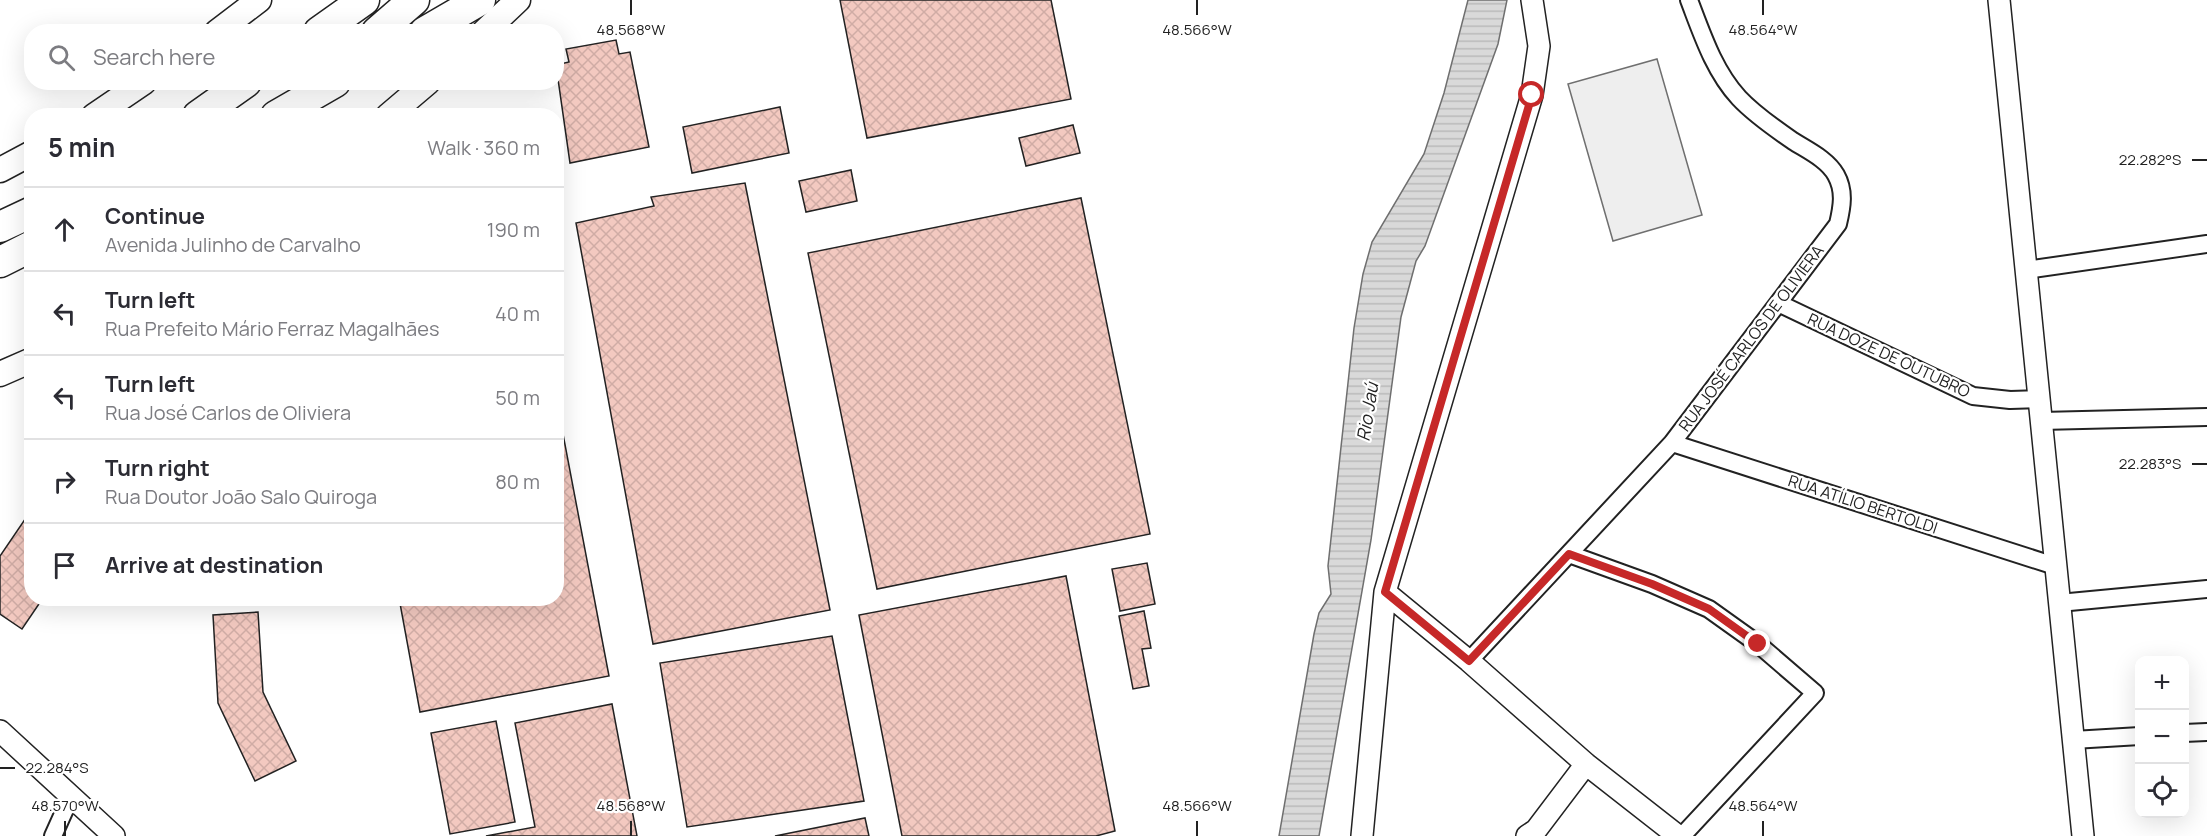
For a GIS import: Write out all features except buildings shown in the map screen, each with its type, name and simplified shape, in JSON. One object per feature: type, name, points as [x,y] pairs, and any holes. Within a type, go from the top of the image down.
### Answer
[{"type":"highway","points":[[315,24],[337,0]]},
{"type":"highway","points":[[331,24],[364,0]]},
{"type":"highway","points":[[386,24],[414,0]]},
{"type":"highway","points":[[439,24],[480,0]]},
{"type":"highway","points":[[209,108],[235,90]]},
{"type":"highway","points":[[282,108],[303,90]]},
{"type":"highway","points":[[290,108],[320,90]]},
{"type":"highway","points":[[0,226],[24,216]]},
{"type":"highway","points":[[0,262],[24,250]]},
{"type":"main road","points":[[228,24],[259,0]]},
{"type":"main road","points":[[492,24],[518,0]]},
{"type":"main road","points":[[106,108],[132,90]]},
{"type":"main road","points":[[397,108],[419,90]]},
{"type":"main road","points":[[0,170],[24,157]]},
{"type":"main road","points":[[0,374],[24,364]]},
{"type":"street","points":[[1362,836],[1385,592],[1532,95],[1539,46],[1532,0]]},
{"type":"street","name":"RUA JOSÉ CARLOS DE OLIVIERA","points":[[1469,661],[1672,443],[1838,224],[1844,200],[1836,174],[1817,156],[1768,123],[1739,98],[1723,79],[1689,0]]},
{"type":"street","points":[[1999,0],[2082,836]]},
{"type":"street","points":[[2026,270],[2207,244]]},
{"type":"street","name":"RUA DOZE DE OUTUBRO","points":[[1778,303],[1973,396],[2010,400],[2038,399]]},
{"type":"street","points":[[2041,421],[2207,417]]},
{"type":"street","name":"RUA ATÍLIO BERTOLDI","points":[[1672,443],[2055,566]]},
{"type":"street","points":[[1569,554],[1652,584],[1709,609],[1758,644],[1815,693],[1682,836]]},
{"type":"street","points":[[2059,603],[2207,589]]},
{"type":"street","points":[[1385,592],[1469,661],[1586,764],[1678,836]]},
{"type":"street","points":[[0,731],[114,836]]},
{"type":"street","points":[[2189,733],[2207,732]]},
{"type":"street","points":[[2073,740],[2135,736]]},
{"type":"street","points":[[1527,836],[1536,830],[1586,764]]},
{"type":"street","points":[[53,836],[71,796]]},
{"type":"shaded area","points":[[1657,59],[1702,215],[1613,241],[1568,84]]},
{"type":"water","name":"Rio Jaú","points":[[1468,0],[1507,0],[1498,44],[1425,246],[1416,261],[1401,317],[1371,540],[1319,836],[1279,836],[1314,634],[1319,613],[1331,594],[1328,566],[1354,328],[1363,274],[1372,242],[1424,154],[1444,93]]},
{"type":"route","points":[[1532,95],[1385,592],[1469,661],[1569,554],[1652,584],[1709,609],[1758,644]]}]
